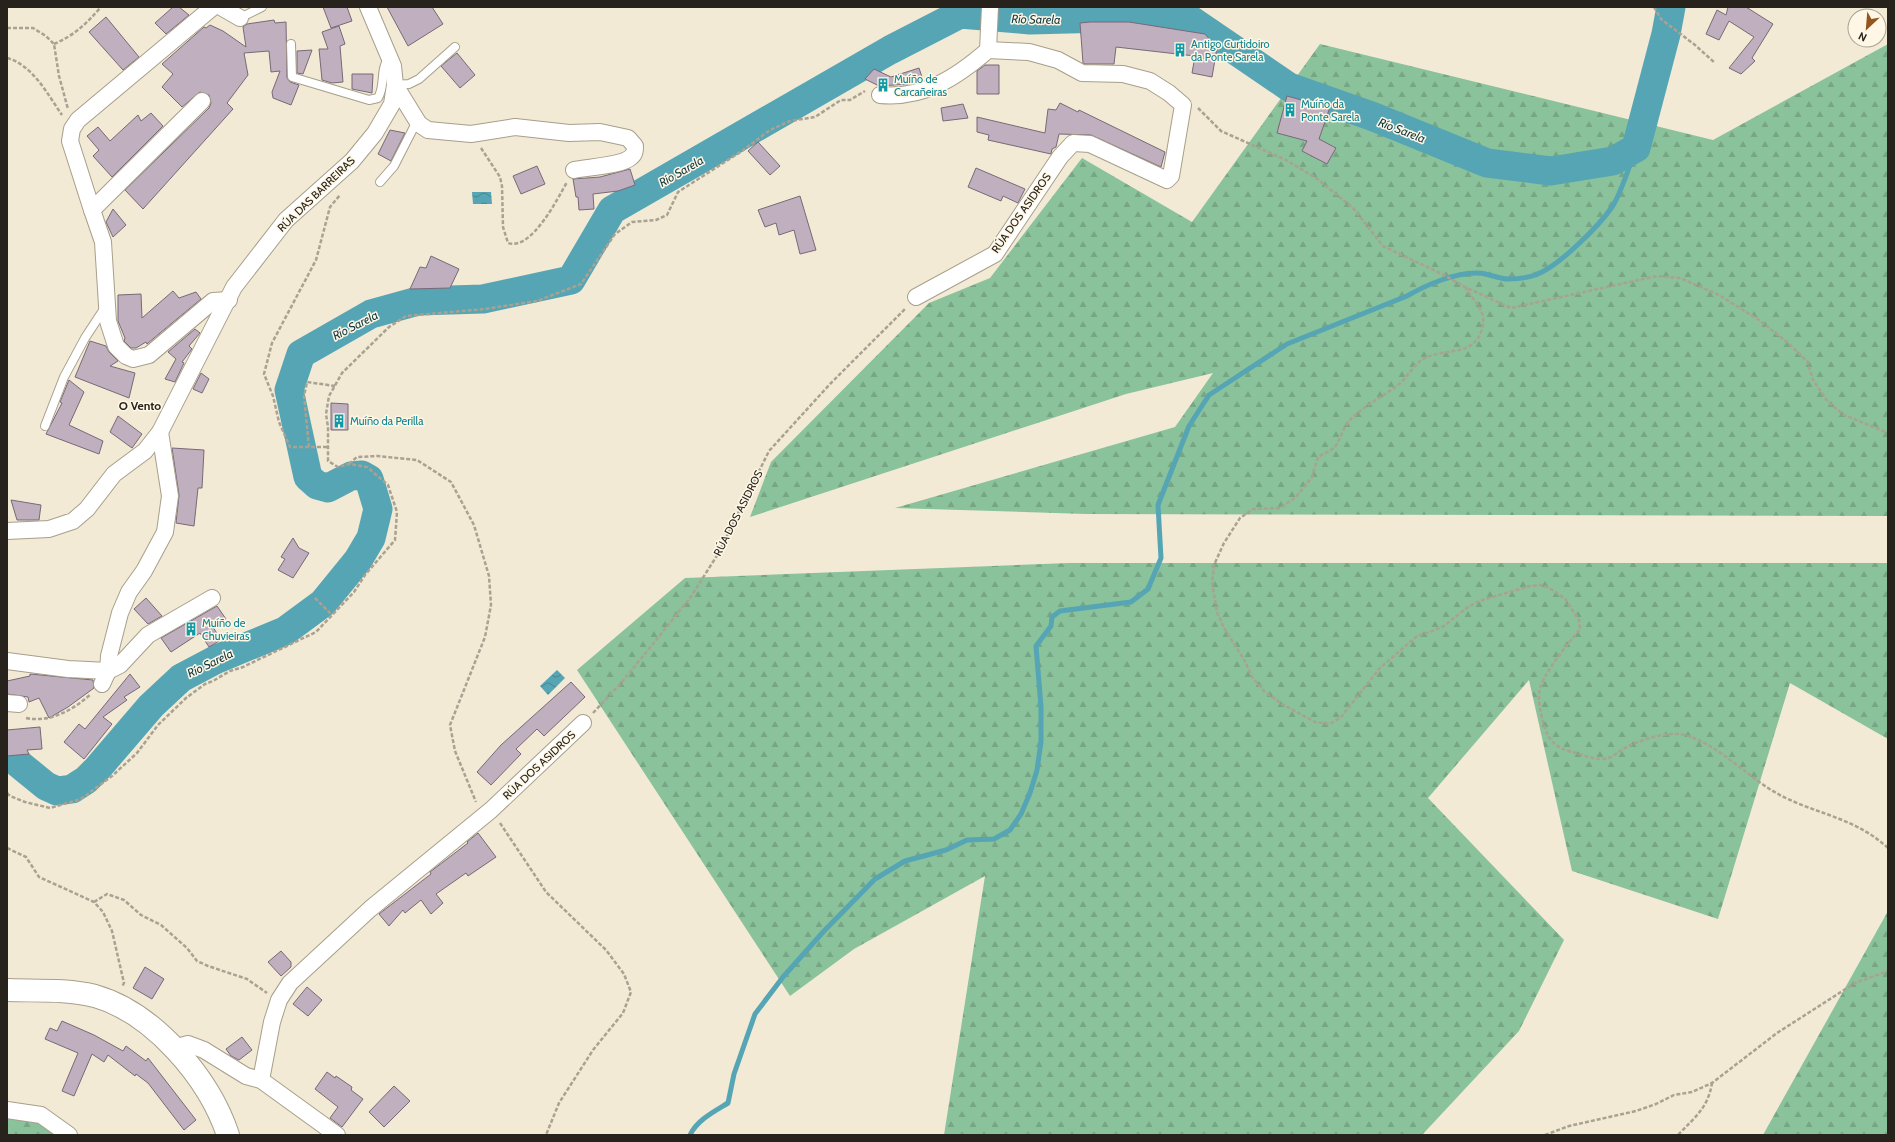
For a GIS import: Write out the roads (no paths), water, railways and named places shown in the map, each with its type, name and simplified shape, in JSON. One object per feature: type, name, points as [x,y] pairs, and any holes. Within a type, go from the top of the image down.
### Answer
[{"type":"street","points":[[213,7],[78,120],[72,129],[70,141],[103,242],[106,306],[108,321],[116,346],[126,356],[133,359],[149,355],[213,301],[228,300]]},
{"type":"street","points":[[221,7],[240,18]]},
{"type":"street","points":[[368,7],[390,57],[393,66],[395,85],[417,121],[428,130],[471,134],[515,127],[569,133],[600,132],[628,138],[635,146],[635,152],[630,158],[620,162],[574,170]]},
{"type":"street","points":[[880,95],[891,96],[919,91],[936,86],[953,78],[988,47],[990,7]]},
{"type":"street","name":"RÚA DOS ASIDROS","points":[[916,297],[995,254],[1060,157],[1073,143],[1090,144],[1167,180],[1171,176],[1183,105],[1169,93],[1150,81],[1123,74],[1082,73],[1058,60],[1029,52],[988,47]]},
{"type":"street","name":"RÚA DAS BARREIRAS","points":[[7,531],[49,529],[73,522],[87,509],[114,474],[145,451],[160,432],[234,287],[286,220],[352,161],[375,133],[392,104],[395,85]]},
{"type":"street","points":[[92,210],[202,101]]},
{"type":"street","points":[[105,678],[120,613],[129,592],[144,571],[165,532],[170,496],[160,432]]},
{"type":"street","points":[[105,678],[120,665],[148,635],[212,598]]},
{"type":"street","points":[[7,661],[68,669],[105,678]]},
{"type":"street","name":"RÚA DOS ASIDROS","points":[[261,1080],[272,1022],[279,1000],[290,983],[370,909],[487,814],[583,723]]},
{"type":"street","points":[[7,990],[77,993],[116,1004],[135,1014],[174,1048],[197,1076],[214,1104],[228,1135]]},
{"type":"street","points":[[174,1048],[188,1044],[204,1050],[246,1076],[261,1080],[337,1135]]},
{"type":"street","points":[[7,1110],[42,1115],[69,1135]]},
{"type":"lane","points":[[240,18],[262,7]]},
{"type":"lane","points":[[291,44],[292,77],[369,100],[378,98],[381,93],[385,63],[390,57]]},
{"type":"lane","points":[[395,85],[409,84],[419,79],[455,47]]},
{"type":"lane","points":[[380,182],[394,166],[417,121]]},
{"type":"lane","points":[[46,426],[64,377],[85,338],[106,306]]},
{"type":"water","points":[[472,192],[491,192],[492,204],[473,204]]},
{"type":"water","points":[[557,670],[565,678],[548,695],[540,686]]},
{"type":"waterway","name":"Río Sarela","points":[[7,750],[19,764],[46,786],[57,791],[72,789],[86,780],[97,769],[151,706],[181,678],[217,659],[285,631],[323,603],[358,560],[371,538],[378,509],[369,479],[362,475],[351,476],[328,488],[317,485],[308,477],[289,390],[301,354],[371,314],[418,301],[483,299],[571,280],[612,210],[890,50],[960,14],[1030,20],[1185,16],[1289,87],[1374,117],[1487,163],[1551,171],[1613,161],[1636,148],[1666,34],[1671,7]]},
{"type":"waterway","points":[[690,1135],[702,1120],[728,1103],[734,1074],[755,1014],[783,977],[824,931],[875,879],[905,861],[946,850],[967,840],[994,839],[1010,830],[1021,814],[1030,793],[1037,770],[1041,742],[1041,707],[1036,646],[1051,626],[1052,617],[1060,611],[1131,602],[1148,589],[1161,558],[1158,505],[1189,426],[1209,395],[1287,344],[1407,296],[1441,280],[1469,273],[1486,274],[1504,279],[1518,279],[1532,276],[1544,271],[1577,246],[1598,225],[1612,207],[1622,187],[1636,148]]},
{"type":"place","name":"Antigo Curtidoiro da Ponte Sarela","points":[[1180,50]]},
{"type":"place","name":"Muíño de Carcañeiras","points":[[883,85]]},
{"type":"place","name":"Muíño da Ponte Sarela","points":[[1290,110]]},
{"type":"place","name":"Muíño da Perilla","points":[[339,421]]},
{"type":"place","name":"Muíño de Chuvieiras","points":[[191,629]]},
{"type":"district","name":"O Vento","points":[[140,405]]}]
